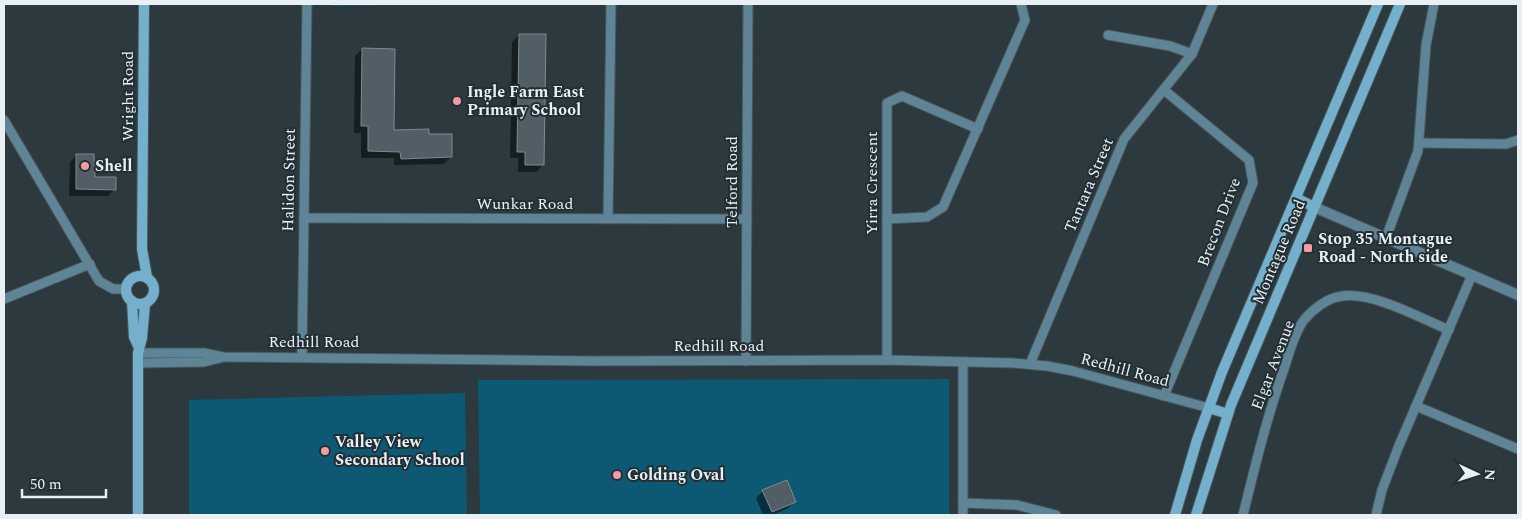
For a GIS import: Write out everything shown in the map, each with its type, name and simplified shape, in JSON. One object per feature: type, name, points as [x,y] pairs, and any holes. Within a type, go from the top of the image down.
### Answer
[{"type":"main road","name":"Wright Road","points":[[144,4],[142,249],[147,277]]},
{"type":"main road","name":"Montague Road","points":[[1175,515],[1197,440],[1222,372],[1378,4]]},
{"type":"main road","name":"Montague Road","points":[[1196,515],[1228,414],[1400,4]]},
{"type":"main road","points":[[1296,198],[1314,207]]},
{"type":"main road","name":"Wright Road","points":[[136,277],[142,249]]},
{"type":"main road","points":[[136,277],[147,277],[155,291],[150,301],[145,304],[137,304],[127,295],[126,289],[131,279],[136,277]]},
{"type":"main road","points":[[132,301],[134,337],[138,355],[138,515]]},
{"type":"main road","points":[[138,355],[142,338],[145,304]]},
{"type":"main road","points":[[1209,408],[1228,414]]},
{"type":"street","name":"Halidon Street","points":[[302,357],[306,4]]},
{"type":"street","points":[[608,219],[611,4]]},
{"type":"street","name":"Telford Road","points":[[746,361],[748,4]]},
{"type":"street","points":[[887,219],[927,217],[943,207],[1025,20],[1021,4]]},
{"type":"street","name":"Tantara Street","points":[[1030,364],[1124,139],[1192,54],[1213,4]]},
{"type":"street","points":[[1386,238],[1415,164],[1420,143],[1426,45],[1434,4]]},
{"type":"street","points":[[1108,35],[1170,46],[1192,54]]},
{"type":"street","name":"Brecon Drive","points":[[1164,90],[1249,160],[1253,183],[1164,396]]},
{"type":"street","name":"Yirra Crescent","points":[[886,360],[887,103],[902,96],[978,129]]},
{"type":"street","points":[[4,120],[7,131],[102,284],[113,290],[126,289]]},
{"type":"street","points":[[1420,143],[1506,144],[1518,140]]},
{"type":"street","points":[[1314,207],[1518,294]]},
{"type":"street","name":"Wunkar Road","points":[[304,218],[746,219]]},
{"type":"street","points":[[4,299],[90,264]]},
{"type":"street","points":[[1376,515],[1392,462],[1472,275]]},
{"type":"street","name":"Elgar Avenue","points":[[1243,515],[1273,400],[1301,326],[1311,313],[1326,301],[1335,298],[1359,296],[1389,305],[1449,330]]},
{"type":"street","name":"Redhill Road","points":[[138,355],[204,353],[223,357],[746,361],[886,360],[1030,364],[1073,371],[1209,408]]},
{"type":"street","points":[[963,362],[963,515]]},
{"type":"street","points":[[1416,406],[1518,449]]},
{"type":"street","points":[[963,503],[1017,505],[1056,515]]},
{"type":"shaded area","points":[[331,4],[554,4],[331,6]]},
{"type":"shaded area","points":[[949,379],[949,515],[480,515],[478,380]]},
{"type":"shaded area","name":"Valley View Secondary School","points":[[465,393],[467,515],[189,515],[189,400]]},
{"type":"building","points":[[519,34],[546,34],[544,165],[525,165],[525,152],[517,152]]},
{"type":"building","points":[[362,48],[395,49],[394,130],[429,129],[429,134],[452,134],[452,157],[401,159],[400,152],[368,151],[368,126],[361,126]]},
{"type":"building","name":"Shell","points":[[76,154],[94,154],[95,177],[116,177],[116,190],[76,189]]},
{"type":"building","points":[[787,480],[796,502],[772,512],[762,490]]},
{"type":"place","name":"Ingle Farm East Primary School","points":[[457,101]]},
{"type":"place","name":"Shell","points":[[85,166]]},
{"type":"place","name":"Stop 35 Montague Road - North side","points":[[1308,248]]},
{"type":"place","name":"Valley View Secondary School","points":[[325,451]]},
{"type":"place","name":"Golding Oval","points":[[617,475]]}]
